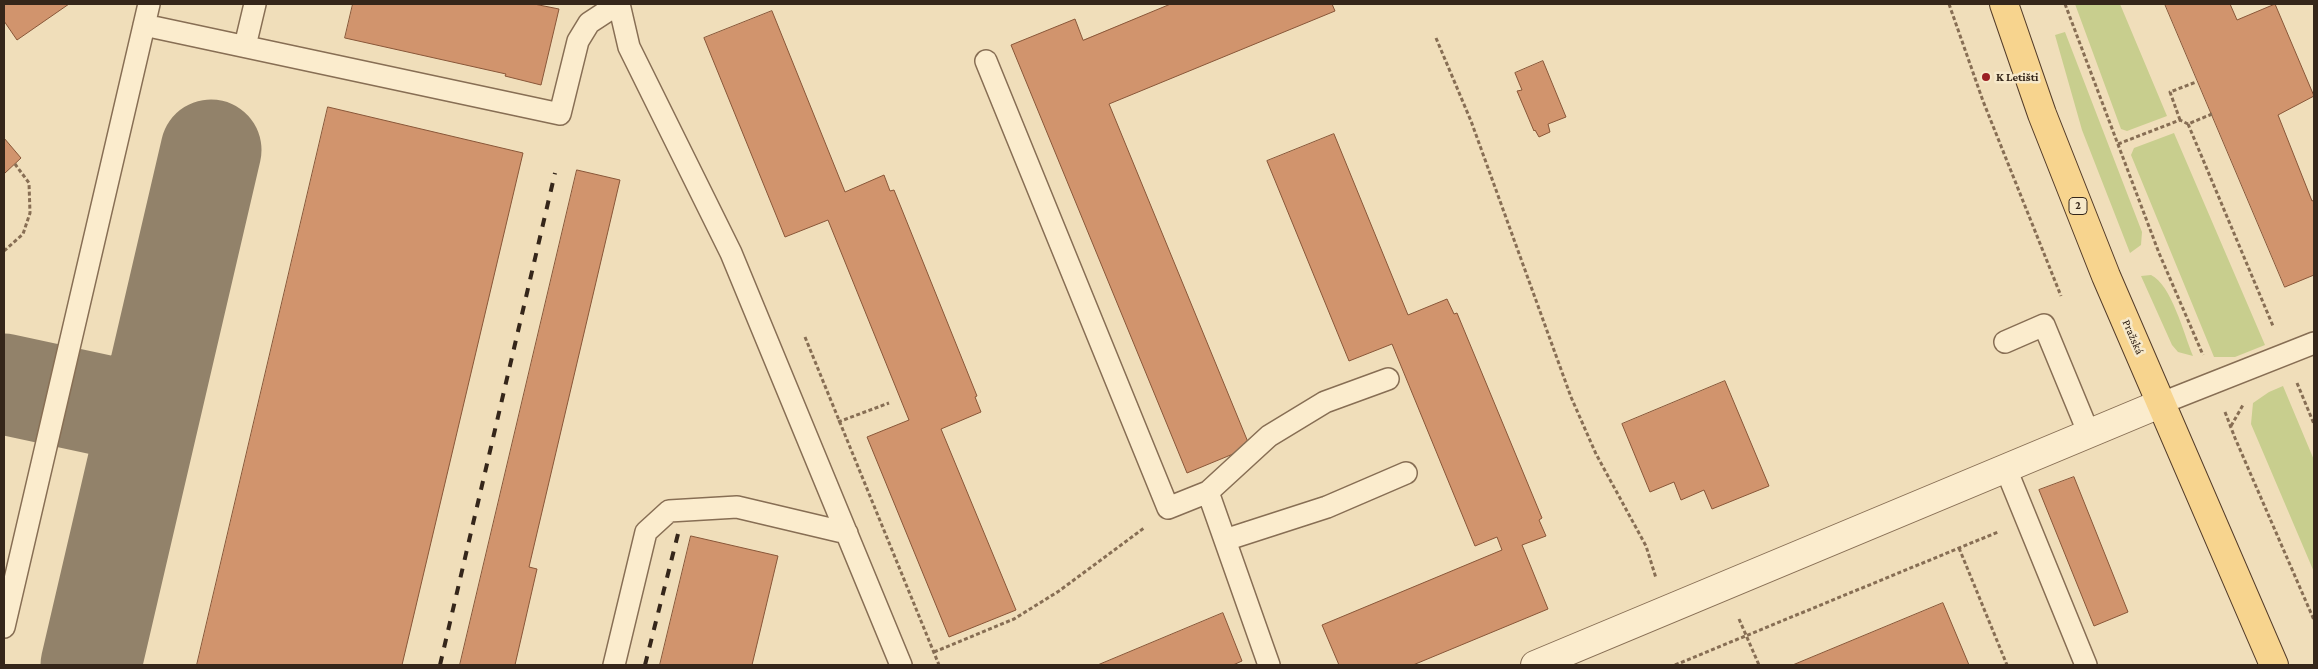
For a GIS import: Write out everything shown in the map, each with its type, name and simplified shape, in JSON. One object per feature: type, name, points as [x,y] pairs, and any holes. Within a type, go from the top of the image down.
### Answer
[{"type":"main road","name":"Pražská","points":[[2004,4],[2071,189],[2106,276],[2274,665]]},
{"type":"street","points":[[1536,665],[2162,403]]},
{"type":"lane","points":[[4,628],[149,4]]},
{"type":"lane","points":[[245,46],[255,4]]},
{"type":"lane","points":[[144,25],[560,114],[578,41],[589,23],[619,4],[630,47],[731,253],[901,665]]},
{"type":"lane","points":[[986,61],[1168,508],[1208,492],[1277,431],[1325,402],[1388,379]]},
{"type":"lane","points":[[2005,342],[2044,325],[2089,434]]},
{"type":"lane","points":[[2162,403],[2314,343]]},
{"type":"lane","points":[[2006,469],[2086,665]]},
{"type":"lane","points":[[1225,540],[1327,508],[1406,473]]},
{"type":"lane","points":[[1208,492],[1269,665]]},
{"type":"lane","points":[[614,665],[646,532],[669,511],[737,507],[847,533]]},
{"type":"path","points":[[1949,4],[1983,101],[2061,296]]},
{"type":"path","points":[[2065,4],[2159,253],[2204,356]]},
{"type":"path","points":[[1436,38],[1480,147],[1570,397],[1596,454],[1646,546],[1666,611]]},
{"type":"path","points":[[2196,82],[2170,92],[2180,120],[2188,124],[2314,424]]},
{"type":"path","points":[[2188,124],[2212,114]]},
{"type":"path","points":[[2118,144],[2180,120]]},
{"type":"path","points":[[4,251],[23,234],[30,213],[30,183],[15,164]]},
{"type":"path","points":[[805,337],[939,665]]},
{"type":"path","points":[[806,434],[889,403]]},
{"type":"path","points":[[2226,414],[2314,620]]},
{"type":"path","points":[[934,652],[1014,620],[1059,591],[1168,508]]},
{"type":"path","points":[[1675,665],[2027,521]]},
{"type":"path","points":[[1959,548],[2006,665]]},
{"type":"path","points":[[1739,619],[1759,665]]},
{"type":"green space","points":[[2075,4],[2120,4],[2167,116],[2127,131],[2121,129]]},
{"type":"green space","points":[[2065,32],[2142,232],[2141,245],[2130,253],[2082,130],[2055,35]]},
{"type":"green space","points":[[2174,133],[2265,345],[2235,357],[2214,357],[2131,155],[2134,148]]},
{"type":"green space","points":[[2151,275],[2165,288],[2171,299],[2193,356],[2178,352],[2172,345],[2141,276]]},
{"type":"green space","points":[[2283,386],[2314,460],[2314,572],[2251,424],[2253,403],[2269,392]]},
{"type":"building","points":[[4,4],[69,4],[17,40],[4,21]]},
{"type":"building","points":[[353,4],[534,4],[559,9],[541,85],[505,76],[506,74],[345,38]]},
{"type":"building","points":[[1171,4],[1332,4],[1335,11],[1109,104],[1250,447],[1187,473],[1011,45],[1075,19],[1083,40]]},
{"type":"building","points":[[2165,4],[2230,4],[2237,20],[2275,4],[2314,96],[2278,115],[2312,201],[2314,200],[2314,275],[2285,287]]},
{"type":"building","points":[[772,11],[845,192],[884,175],[890,191],[894,190],[977,396],[975,397],[981,412],[941,429],[1016,610],[949,637],[867,437],[909,420],[828,220],[785,237],[704,38]]},
{"type":"building","points":[[1543,61],[1566,117],[1548,124],[1550,132],[1539,137],[1534,131],[1517,91],[1522,90],[1515,73]]},
{"type":"building","points":[[328,107],[523,153],[402,665],[197,665]]},
{"type":"building","points":[[1334,134],[1408,315],[1447,299],[1454,314],[1457,313],[1542,518],[1539,520],[1546,536],[1522,545],[1548,609],[1413,665],[1339,665],[1322,625],[1502,550],[1497,537],[1475,546],[1392,344],[1349,361],[1267,161]]},
{"type":"building","points":[[4,138],[21,158],[4,174]]},
{"type":"building","points":[[577,170],[620,180],[529,567],[537,569],[515,665],[460,665]]},
{"type":"building","points":[[1725,381],[1769,486],[1712,509],[1704,490],[1681,500],[1674,482],[1650,492],[1622,424]]},
{"type":"building","points":[[2074,477],[2128,612],[2094,626],[2039,490]]},
{"type":"building","points":[[691,536],[778,556],[752,665],[660,665]]},
{"type":"building","points":[[1943,603],[1969,665],[1793,665]]},
{"type":"building","points":[[1223,613],[1242,661],[1233,665],[1098,665]]},
{"type":"taxiway","points":[[91,665],[211,150]]},
{"type":"taxiway","points":[[4,384],[148,415]]},
{"type":"railway","points":[[440,665],[555,173]]},
{"type":"railway","points":[[645,665],[678,534]]},
{"type":"place","name":"K Letišti","points":[[1986,77]]}]
